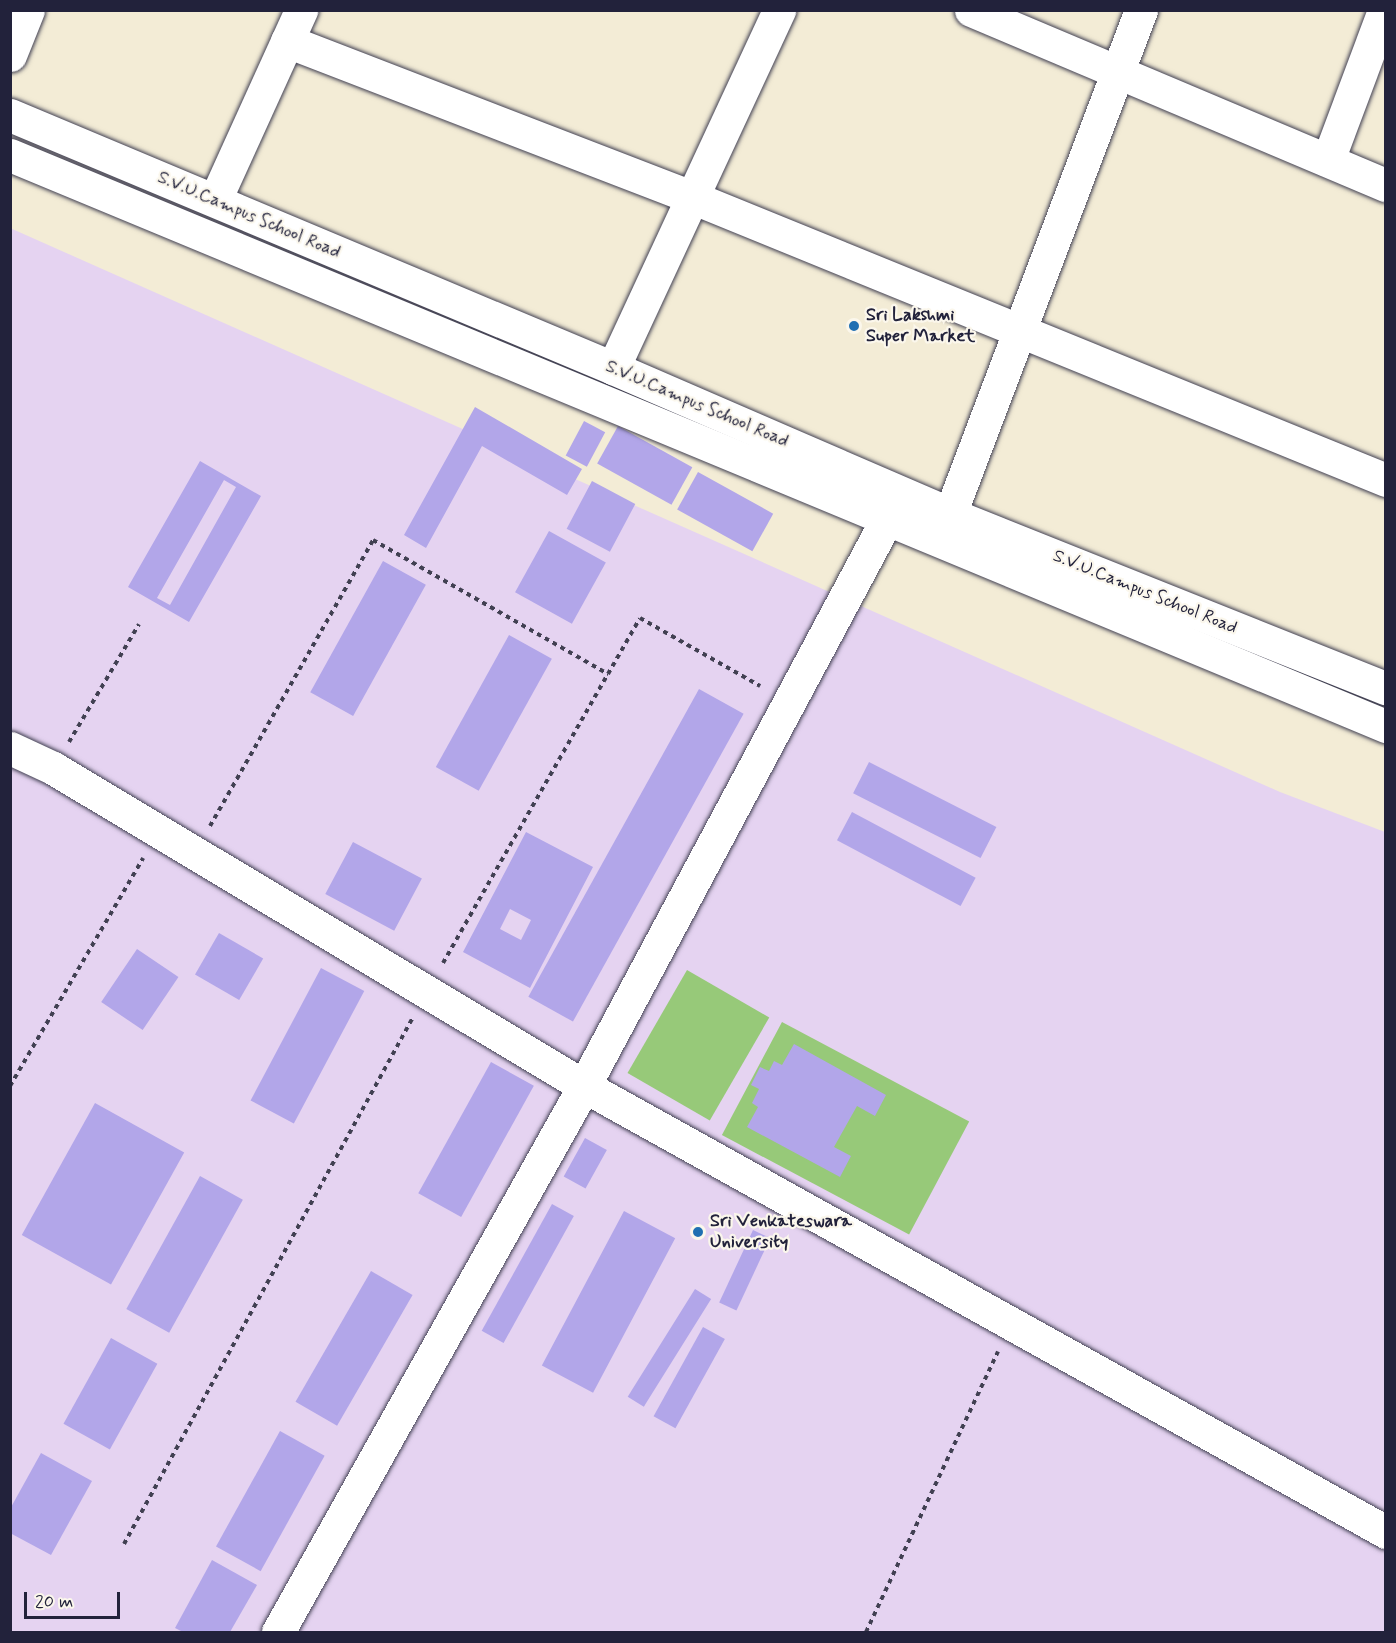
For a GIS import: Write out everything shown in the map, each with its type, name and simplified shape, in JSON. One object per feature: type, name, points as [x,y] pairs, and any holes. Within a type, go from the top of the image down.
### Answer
[{"type":"street","points":[[10,55],[28,10]]},
{"type":"street","points":[[215,200],[300,10]]},
{"type":"street","points":[[613,368],[694,198],[778,10]]},
{"type":"street","points":[[971,10],[1386,185]]},
{"type":"street","points":[[950,514],[1141,10]]},
{"type":"street","points":[[1328,160],[1384,10]]},
{"type":"street","points":[[287,41],[694,198],[1386,480]]},
{"type":"street","name":"S.V.U.Campus School Road","points":[[10,115],[613,368],[950,514],[1386,688]]},
{"type":"street","name":"S.V.U.Campus School Road","points":[[10,155],[1386,726]]},
{"type":"street","points":[[278,1632],[584,1086],[887,519]]},
{"type":"street","points":[[10,748],[53,768],[584,1086],[1386,1532]]},
{"type":"path","points":[[195,853],[373,540],[608,674]]},
{"type":"path","points":[[124,1544],[426,992],[640,618],[788,702]]},
{"type":"path","points":[[53,768],[139,624]]},
{"type":"path","points":[[10,1086],[159,831]]},
{"type":"path","points":[[866,1632],[1011,1324]]},
{"type":"shaded area","name":"Sri Venkateswara University","points":[[10,228],[1280,792],[1385,832],[1385,1632],[11,1632]]},
{"type":"green space","points":[[687,970],[769,1018],[710,1121],[628,1073]]},
{"type":"green space","points":[[782,1022],[969,1122],[909,1235],[722,1135]]},
{"type":"building","points":[[475,407],[582,469],[567,495],[482,446],[426,548],[404,535]]},
{"type":"building","points":[[584,421],[605,432],[587,467],[566,455]]},
{"type":"building","points":[[618,426],[692,467],[671,505],[597,464]]},
{"type":"building","points":[[200,461],[261,496],[189,622],[128,587]],"holes":[[[224,480],[236,487],[170,605],[157,598]]]},
{"type":"building","points":[[698,472],[773,514],[752,551],[677,510]]},
{"type":"building","points":[[592,481],[635,504],[610,552],[567,529]]},
{"type":"building","points":[[549,531],[606,563],[572,624],[515,592]]},
{"type":"building","points":[[383,561],[426,585],[353,716],[310,692]]},
{"type":"building","points":[[509,635],[552,659],[479,791],[436,767]]},
{"type":"building","points":[[699,689],[744,714],[573,1022],[528,997]]},
{"type":"building","points":[[869,762],[996,827],[981,858],[853,793]]},
{"type":"building","points":[[852,812],[976,878],[961,906],[837,840]]},
{"type":"building","points":[[526,832],[593,867],[530,988],[463,952]],"holes":[[[510,909],[531,920],[521,940],[500,929]]]},
{"type":"building","points":[[353,842],[422,879],[394,931],[325,894]]},
{"type":"building","points":[[219,933],[263,958],[239,1000],[195,975]]},
{"type":"building","points":[[137,949],[178,977],[143,1030],[101,1002]]},
{"type":"building","points":[[321,968],[364,991],[294,1123],[251,1100]]},
{"type":"building","points":[[794,1044],[886,1095],[875,1116],[857,1106],[834,1147],[851,1156],[840,1177],[747,1127],[758,1107],[752,1103],[759,1089],[751,1085],[760,1067],[769,1071],[774,1061],[782,1065]]},
{"type":"building","points":[[491,1062],[534,1086],[461,1217],[418,1193]]},
{"type":"building","points":[[95,1103],[184,1152],[111,1285],[22,1235]]},
{"type":"building","points":[[585,1138],[607,1150],[586,1189],[564,1176]]},
{"type":"building","points":[[200,1176],[243,1200],[169,1333],[126,1309]]},
{"type":"building","points":[[552,1204],[574,1216],[504,1343],[482,1331]]},
{"type":"building","points":[[624,1211],[675,1238],[593,1393],[542,1366]]},
{"type":"building","points":[[753,1230],[770,1238],[736,1311],[719,1303]]},
{"type":"building","points":[[371,1271],[413,1295],[337,1426],[296,1402]]},
{"type":"building","points":[[695,1289],[711,1299],[644,1407],[628,1397]]},
{"type":"building","points":[[703,1327],[725,1339],[675,1428],[654,1416]]},
{"type":"building","points":[[111,1338],[157,1364],[110,1449],[63,1424]]},
{"type":"building","points":[[280,1431],[325,1456],[261,1571],[216,1546]]},
{"type":"building","points":[[41,1453],[92,1481],[51,1555],[10,1533],[10,1509]]},
{"type":"building","points":[[212,1560],[257,1585],[230,1632],[183,1632],[175,1628]]},
{"type":"place","name":"Sri Lakshmi Super Market","points":[[854,326]]},
{"type":"place","name":"Sri Venkateswara University","points":[[698,1232]]}]
